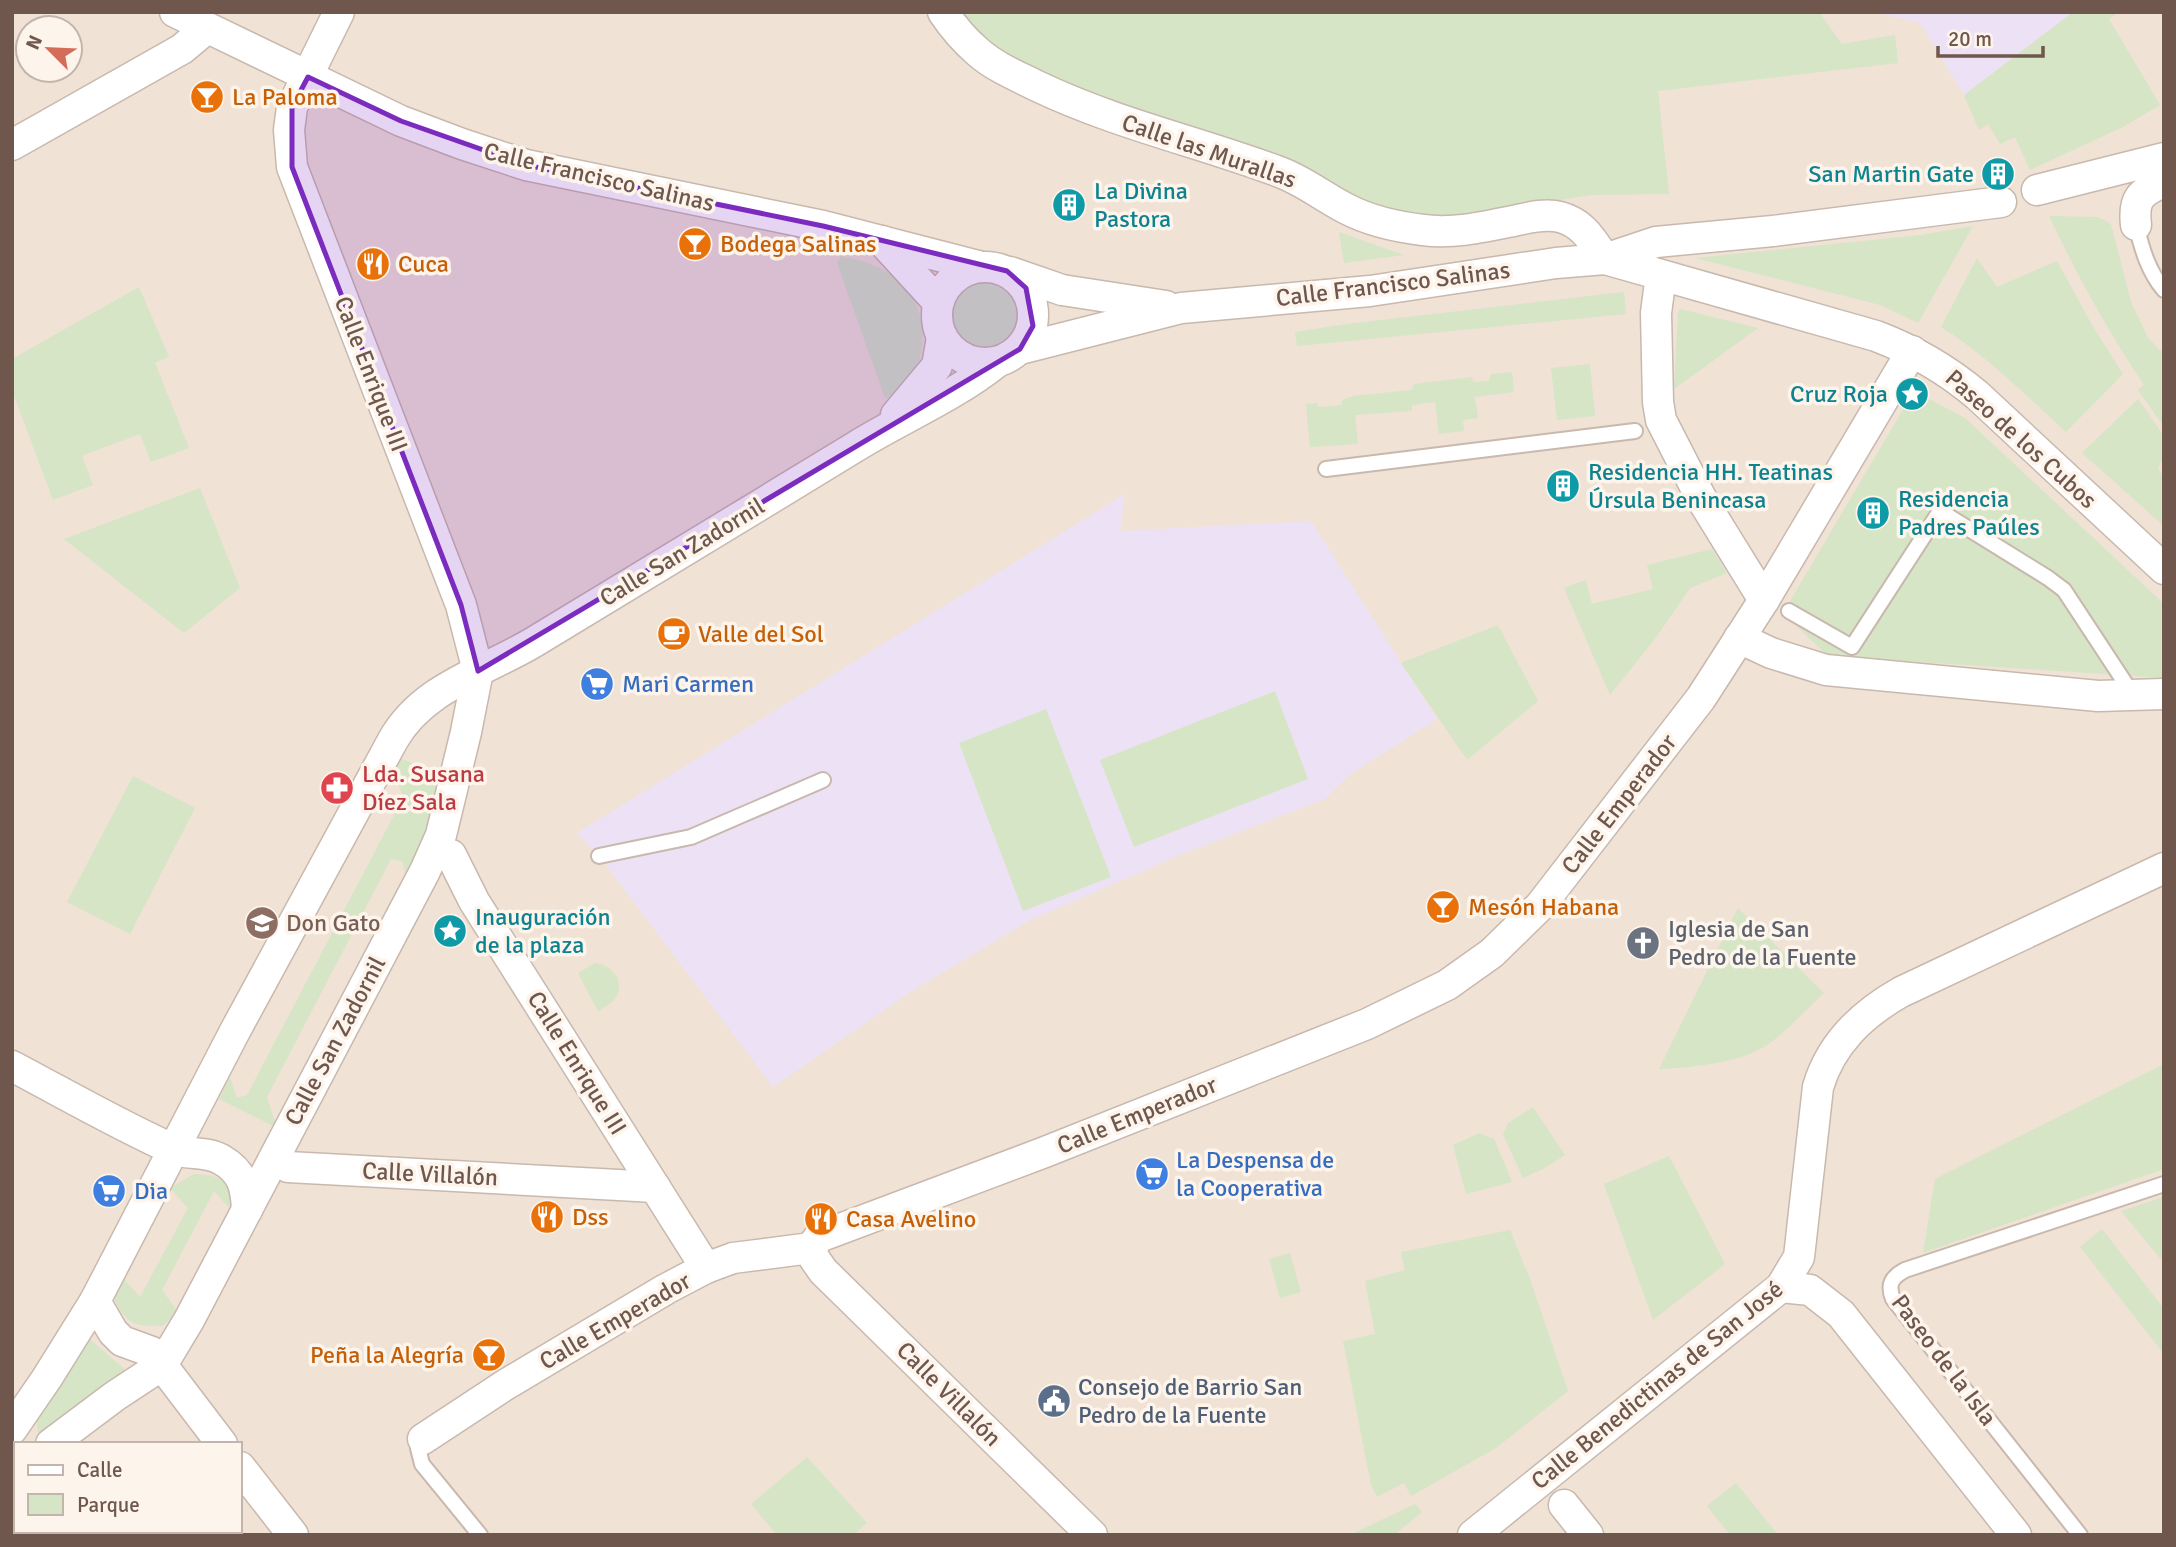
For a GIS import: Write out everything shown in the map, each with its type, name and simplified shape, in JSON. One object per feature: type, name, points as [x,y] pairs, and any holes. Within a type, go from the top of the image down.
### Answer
[{"type":"street","name":"Calle Francisco Salinas","points":[[175,12],[401,121],[526,165],[823,226],[978,266]]},
{"type":"street","name":"Calle Enrique III","points":[[339,12],[292,107],[289,130],[292,167],[461,606],[478,671]]},
{"type":"street","name":"Calle las Murallas","points":[[943,12],[958,33],[980,54],[1007,71],[1066,100],[1131,125],[1276,170],[1302,181],[1348,210],[1382,223],[1425,230],[1460,230],[1534,217],[1557,216],[1573,222],[1587,232],[1605,259]]},
{"type":"street","points":[[12,145],[182,49],[207,28]]},
{"type":"street","points":[[2037,190],[2164,158]]},
{"type":"street","points":[[2136,225],[2135,214],[2141,195],[2147,189],[2164,182]]},
{"type":"street","name":"Calle Francisco Salinas","points":[[1008,356],[1181,308],[1370,291],[1556,263],[1605,259],[1656,243],[2001,202]]},
{"type":"street","points":[[882,241],[938,302]]},
{"type":"street","name":"Calle Francisco Salinas","points":[[1605,259],[1661,275]]},
{"type":"street","points":[[978,266],[993,266],[1007,271],[1026,288],[1034,313],[1033,326],[1008,356],[980,363],[965,359],[953,351],[942,337],[937,320],[938,302],[953,278],[978,266]]},
{"type":"street","name":"Calle Francisco Salinas","points":[[1007,271],[1062,290],[1181,308]]},
{"type":"street","points":[[1661,275],[1656,313],[1658,402],[1661,420],[1701,498],[1776,605]]},
{"type":"street","name":"Paseo de los Cubos","points":[[1661,275],[1876,336],[1912,351],[1953,375],[1977,395],[2164,569]]},
{"type":"street","name":"Calle San Zadornil","points":[[884,429],[937,366],[942,337]]},
{"type":"street","name":"Calle Emperador","points":[[422,1439],[505,1385],[706,1268],[733,1258],[811,1248],[819,1237],[1045,1152],[1367,1024],[1424,997],[1470,970],[1492,953],[1540,906],[1702,698],[1740,638],[1776,605],[1912,351]]},
{"type":"street","name":"Calle San Zadornil","points":[[12,1429],[95,1301],[235,1031],[398,730],[428,700],[452,683],[531,644],[884,429],[974,380],[1008,356]]},
{"type":"street","points":[[1740,638],[1771,653],[1826,670],[2098,696],[2164,694]]},
{"type":"street","name":"Calle San Zadornil","points":[[54,1442],[162,1365],[189,1320],[425,871],[441,835],[478,671]]},
{"type":"street","name":"Calle Enrique III","points":[[451,855],[474,901],[706,1268]]},
{"type":"street","name":"Calle Benedictinas de San José","points":[[1473,1535],[1782,1287],[1799,1257],[1818,1087],[1828,1059],[1845,1035],[1871,1011],[1901,992],[2164,868]]},
{"type":"street","points":[[12,1066],[174,1150],[210,1154],[222,1160],[236,1171],[246,1187],[247,1210]]},
{"type":"street","name":"Calle Villalón","points":[[288,1167],[655,1187]]},
{"type":"street","name":"Calle Villalón","points":[[811,1248],[814,1258],[823,1270],[1092,1535]]},
{"type":"street","points":[[1782,1287],[1810,1290],[1840,1314],[2016,1535]]},
{"type":"street","points":[[95,1301],[122,1342],[152,1352],[220,1442]]},
{"type":"street","points":[[242,1470],[293,1535]]},
{"type":"street","points":[[1563,1505],[1588,1535]]},
{"type":"lane","points":[[2136,225],[2154,278],[2164,290]]},
{"type":"lane","points":[[1326,469],[1635,430]]},
{"type":"lane","points":[[1776,605],[1852,647],[1940,511],[2064,590],[2133,695]]},
{"type":"lane","points":[[599,856],[691,837],[823,780]]},
{"type":"lane","name":"Paseo de la Isla","points":[[2080,1535],[1893,1299],[1889,1289],[1891,1280],[1905,1270],[2164,1184]]},
{"type":"lane","points":[[422,1439],[418,1448],[422,1464],[480,1535]]},
{"type":"highlighted area","points":[[308,77],[401,121],[526,165],[823,226],[1007,271],[1026,288],[1033,326],[1020,349],[478,671],[461,605],[292,167],[292,107]]},
{"type":"shaded area","points":[[12,12],[2164,12],[2164,1535],[12,1535]]},
{"type":"shaded area","points":[[1874,12],[2073,12],[1964,95],[1920,23]]},
{"type":"shaded area","points":[[1125,494],[1120,531],[1311,521],[1437,719],[1349,775],[1325,799],[1180,855],[1029,921],[912,991],[773,1087],[599,856],[577,833]]},
{"type":"green space","points":[[957,12],[1819,12],[1842,44],[1895,35],[1898,63],[1658,91],[1669,194],[1591,195],[1433,221],[1375,210],[1280,156],[1213,140],[1074,96],[1011,59],[968,27]]},
{"type":"green space","points":[[2073,12],[2119,12],[2109,19],[2160,105],[2123,127],[2030,170],[2015,137],[2000,144],[1988,124],[1979,130],[1964,95]]},
{"type":"green space","points":[[2049,216],[2098,217],[2111,224],[2131,302],[2148,338],[2164,354],[2164,427],[2138,390],[2144,385],[2094,302]]},
{"type":"green space","points":[[1973,226],[1918,323],[1880,305],[1695,258],[1921,235]]},
{"type":"green space","points":[[1339,232],[1404,255],[1344,263]]},
{"type":"green space","points":[[841,256],[874,266],[897,279],[913,298],[919,314],[922,348],[918,364],[911,379],[900,390],[885,398],[837,263]]},
{"type":"green space","points":[[1977,258],[1997,287],[2057,261],[2123,374],[2066,432],[1990,363],[1941,327]]},
{"type":"green space","points":[[986,277],[1006,283],[1016,293],[1022,313],[1016,333],[1006,343],[986,349],[966,343],[956,333],[950,313],[956,293],[966,283]]},
{"type":"green space","points":[[139,287],[169,357],[155,363],[189,448],[151,462],[140,434],[87,454],[82,456],[93,485],[53,500],[12,390],[12,359]]},
{"type":"green space","points":[[1624,292],[1626,314],[1297,346],[1295,332]]},
{"type":"green space","points":[[1680,309],[1758,328],[1674,389]]},
{"type":"green space","points":[[1590,364],[1595,416],[1557,420],[1551,368]]},
{"type":"green space","points":[[1512,372],[1514,392],[1475,397],[1478,418],[1463,420],[1464,431],[1439,434],[1435,402],[1412,405],[1412,411],[1355,415],[1358,444],[1310,447],[1306,404],[1317,403],[1319,407],[1342,405],[1342,400],[1353,396],[1411,390],[1414,384],[1472,377],[1473,382],[1489,381],[1491,374]]},
{"type":"green space","points":[[1914,391],[1965,418],[2164,604],[2164,678],[1828,656],[1783,613]]},
{"type":"green space","points":[[2138,399],[2164,436],[2164,455],[2158,468],[2164,478],[2164,526],[2082,453]]},
{"type":"green space","points":[[200,488],[240,588],[184,633],[64,539]]},
{"type":"green space","points":[[1712,549],[1727,573],[1690,588],[1657,636],[1610,695],[1564,588],[1586,580],[1592,604],[1653,589],[1647,565]]},
{"type":"green space","points":[[1498,625],[1538,701],[1467,760],[1401,663]]},
{"type":"green space","points":[[1275,691],[1308,779],[1134,847],[1100,760]]},
{"type":"green space","points":[[1046,709],[1111,877],[1023,911],[959,743]]},
{"type":"green space","points":[[397,757],[442,775],[431,826],[407,878],[402,861],[391,859],[267,1097],[277,1128],[219,1099],[230,1077],[237,1098],[247,1095],[403,798],[393,764]]},
{"type":"green space","points":[[133,776],[195,808],[130,934],[67,902]]},
{"type":"green space","points":[[1738,908],[1824,993],[1778,1036],[1752,1053],[1712,1064],[1659,1069]]},
{"type":"green space","points":[[595,963],[608,967],[619,982],[613,1001],[598,1011],[578,973]]},
{"type":"green space","points":[[2164,1064],[2164,1169],[1923,1253],[1935,1179]]},
{"type":"green space","points":[[1533,1107],[1565,1155],[1523,1178],[1503,1134],[1508,1123]]},
{"type":"green space","points":[[1479,1133],[1494,1139],[1512,1182],[1466,1194],[1453,1145]]},
{"type":"green space","points":[[1669,1156],[1725,1264],[1653,1320],[1604,1184]]},
{"type":"green space","points":[[194,1174],[214,1176],[226,1185],[235,1196],[232,1211],[214,1191],[162,1290],[178,1312],[163,1326],[133,1323],[114,1299],[122,1277],[140,1297],[188,1208],[170,1188]]},
{"type":"green space","points":[[2163,1197],[2164,1255],[2160,1258],[2121,1211]]},
{"type":"green space","points":[[2102,1229],[2164,1309],[2164,1354],[2080,1247]]},
{"type":"green space","points":[[1510,1230],[1530,1279],[1568,1391],[1496,1448],[1411,1496],[1404,1483],[1377,1497],[1371,1485],[1343,1341],[1375,1334],[1365,1281],[1405,1270],[1401,1252]]},
{"type":"green space","points":[[1290,1253],[1301,1292],[1280,1298],[1269,1259]]},
{"type":"green space","points":[[88,1338],[128,1372],[49,1437],[38,1432],[36,1419]]},
{"type":"green space","points":[[807,1457],[867,1523],[853,1535],[777,1535],[751,1504]]},
{"type":"green space","points":[[1736,1483],[1778,1535],[1730,1535],[1707,1506]]},
{"type":"green space","points":[[1415,1504],[1422,1512],[1394,1535],[1350,1535]]},
{"type":"place","name":"La Paloma","points":[[207,97]]},
{"type":"place","name":"San Martin Gate","points":[[1998,174]]},
{"type":"place","name":"La Divina Pastora","points":[[1069,205]]},
{"type":"place","name":"Bodega Salinas","points":[[695,244]]},
{"type":"place","name":"Cuca","points":[[373,264]]},
{"type":"place","name":"Cruz Roja","points":[[1912,394]]},
{"type":"place","name":"Residencia HH. Teatinas Úrsula Benincasa","points":[[1563,486]]},
{"type":"place","name":"Residencia Padres Paúles","points":[[1873,513]]},
{"type":"place","name":"Valle del Sol","points":[[674,634]]},
{"type":"place","name":"Mari Carmen","points":[[597,684]]},
{"type":"place","name":"Lda. Susana Díez Sala","points":[[337,788]]},
{"type":"place","name":"Mesón Habana","points":[[1443,907]]},
{"type":"place","name":"Don Gato","points":[[262,923]]},
{"type":"place","name":"Inauguración de la plaza","points":[[450,931]]},
{"type":"place","name":"Iglesia de San Pedro de la Fuente","points":[[1643,943]]},
{"type":"place","name":"La Despensa de la Cooperativa","points":[[1152,1174]]},
{"type":"place","name":"Dia","points":[[109,1191]]},
{"type":"place","name":"Dss","points":[[547,1217]]},
{"type":"place","name":"Casa Avelino","points":[[821,1219]]},
{"type":"place","name":"Peña la Alegría","points":[[489,1355]]},
{"type":"place","name":"Consejo de Barrio San Pedro de la Fuente","points":[[1054,1401]]}]
